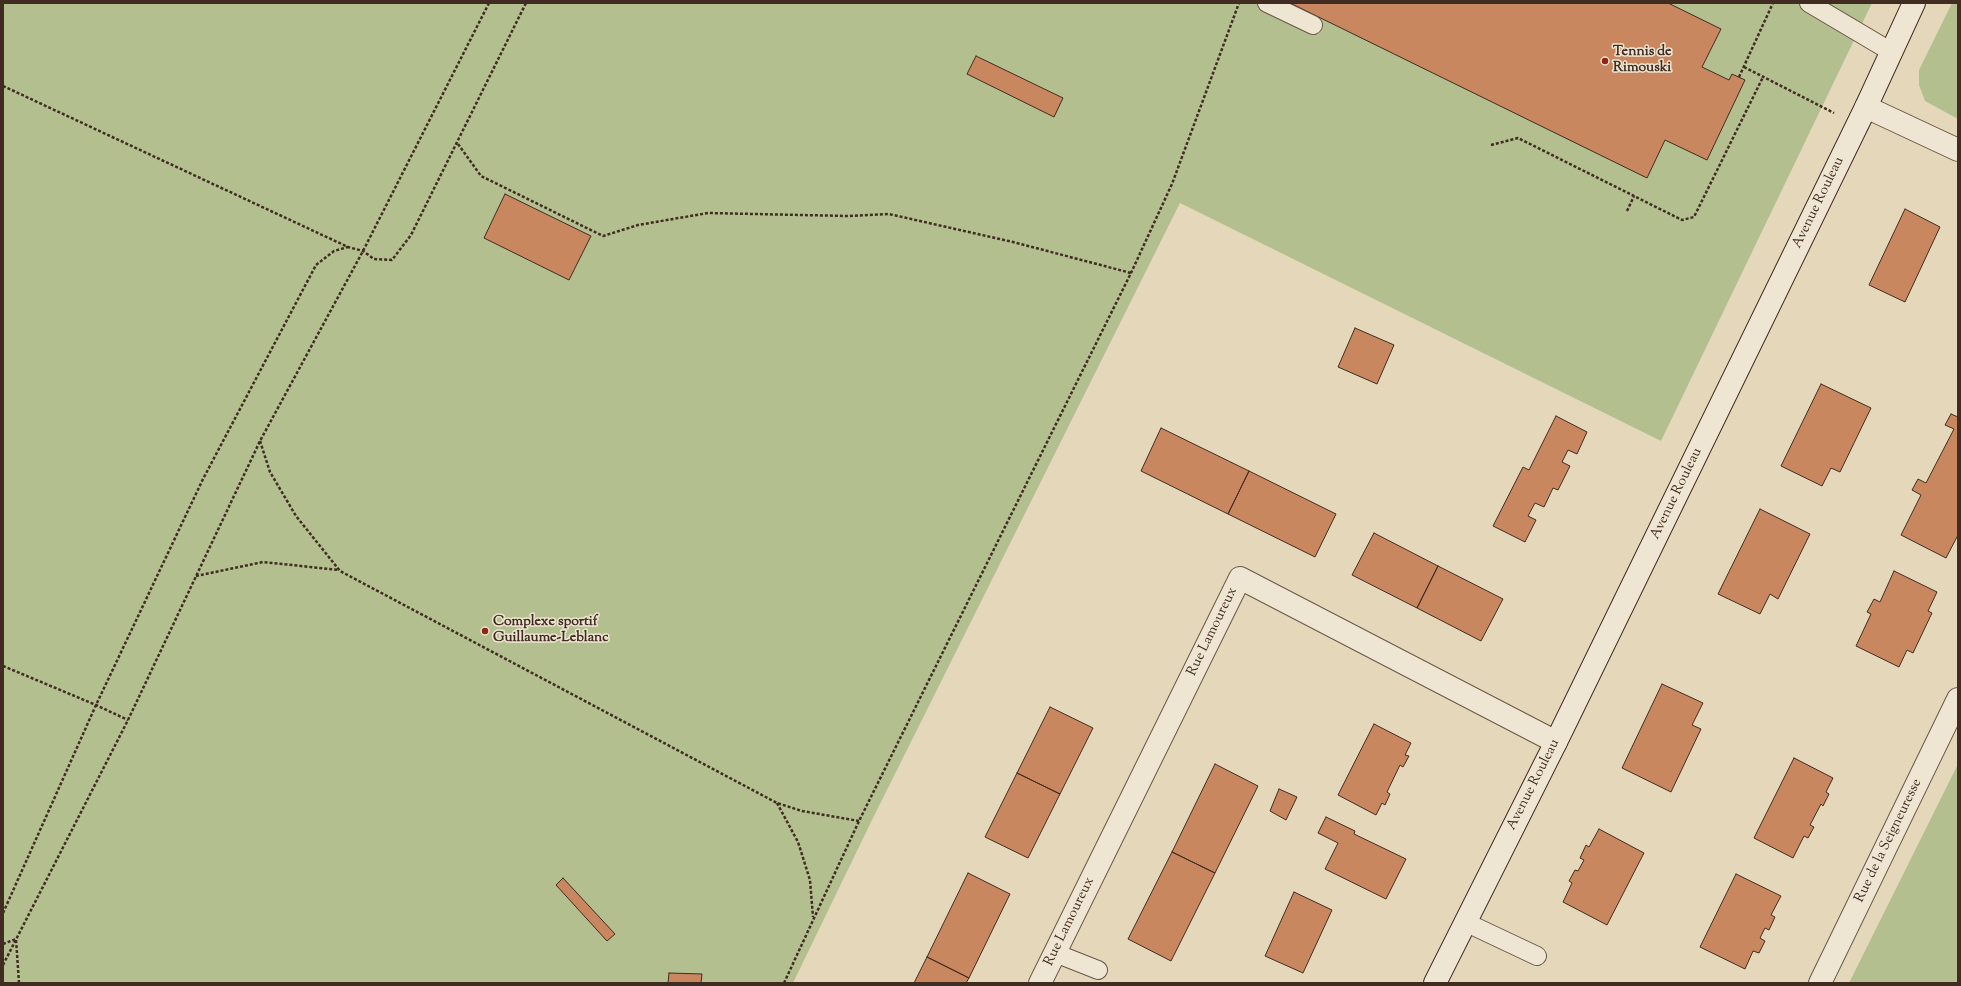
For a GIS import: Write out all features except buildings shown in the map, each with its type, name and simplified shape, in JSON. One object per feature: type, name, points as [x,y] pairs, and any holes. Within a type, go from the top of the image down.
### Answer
[{"type":"street","name":"Avenue Rouleau","points":[[1435,983],[1556,742],[1861,116],[1890,51],[1914,3]]},
{"type":"street","points":[[1861,116],[1958,150]]},
{"type":"street","name":"Rue Lamoureux","points":[[1040,983],[1240,578],[1556,742]]},
{"type":"street","name":"Rue de la Seigneuresse","points":[[1820,983],[1958,699]]},
{"type":"lane","points":[[1267,3],[1313,25]]},
{"type":"lane","points":[[1809,3],[1890,51]]},
{"type":"lane","points":[[1466,922],[1537,956]]},
{"type":"lane","points":[[1055,953],[1098,970]]},
{"type":"path","points":[[3,965],[128,720],[260,441],[363,251],[488,3]]},
{"type":"path","points":[[3,86],[348,247],[363,251],[374,259],[392,260],[411,235],[458,144],[526,3]]},
{"type":"path","points":[[784,983],[859,821],[1131,274],[1172,184],[1239,3]]},
{"type":"path","points":[[1739,77],[1774,3]]},
{"type":"path","points":[[1744,67],[1763,77],[1861,116]]},
{"type":"path","points":[[1491,145],[1518,138],[1682,220],[1694,217],[1763,77]]},
{"type":"path","points":[[458,144],[481,176],[603,236],[638,225],[708,213],[848,216],[889,214],[1013,242],[1131,274]]},
{"type":"path","points":[[1627,211],[1634,196]]},
{"type":"path","points":[[3,913],[96,705],[204,479],[316,266],[334,251],[348,247]]},
{"type":"path","points":[[260,441],[270,472],[296,516],[340,571]]},
{"type":"path","points":[[196,576],[263,562],[340,571],[777,803],[802,811],[859,821]]},
{"type":"path","points":[[3,666],[128,720]]},
{"type":"path","points":[[777,803],[798,842],[810,880],[813,919]]},
{"type":"path","points":[[3,944],[16,939]]},
{"type":"path","points":[[16,939],[20,983]]},
{"type":"green space","name":"Complexe sportif Guillaume-Leblanc","points":[[3,3],[1872,3],[1661,441],[1180,203],[872,820],[793,983],[3,983]]},
{"type":"green space","points":[[1952,3],[1958,3],[1958,119],[1925,101],[1919,85],[1919,70]]},
{"type":"green space","points":[[1958,764],[1958,983],[1849,983]]},
{"type":"place","name":"Tennis de Rimouski","points":[[1605,61]]},
{"type":"place","name":"Complexe sportif Guillaume-Leblanc","points":[[485,631]]}]
